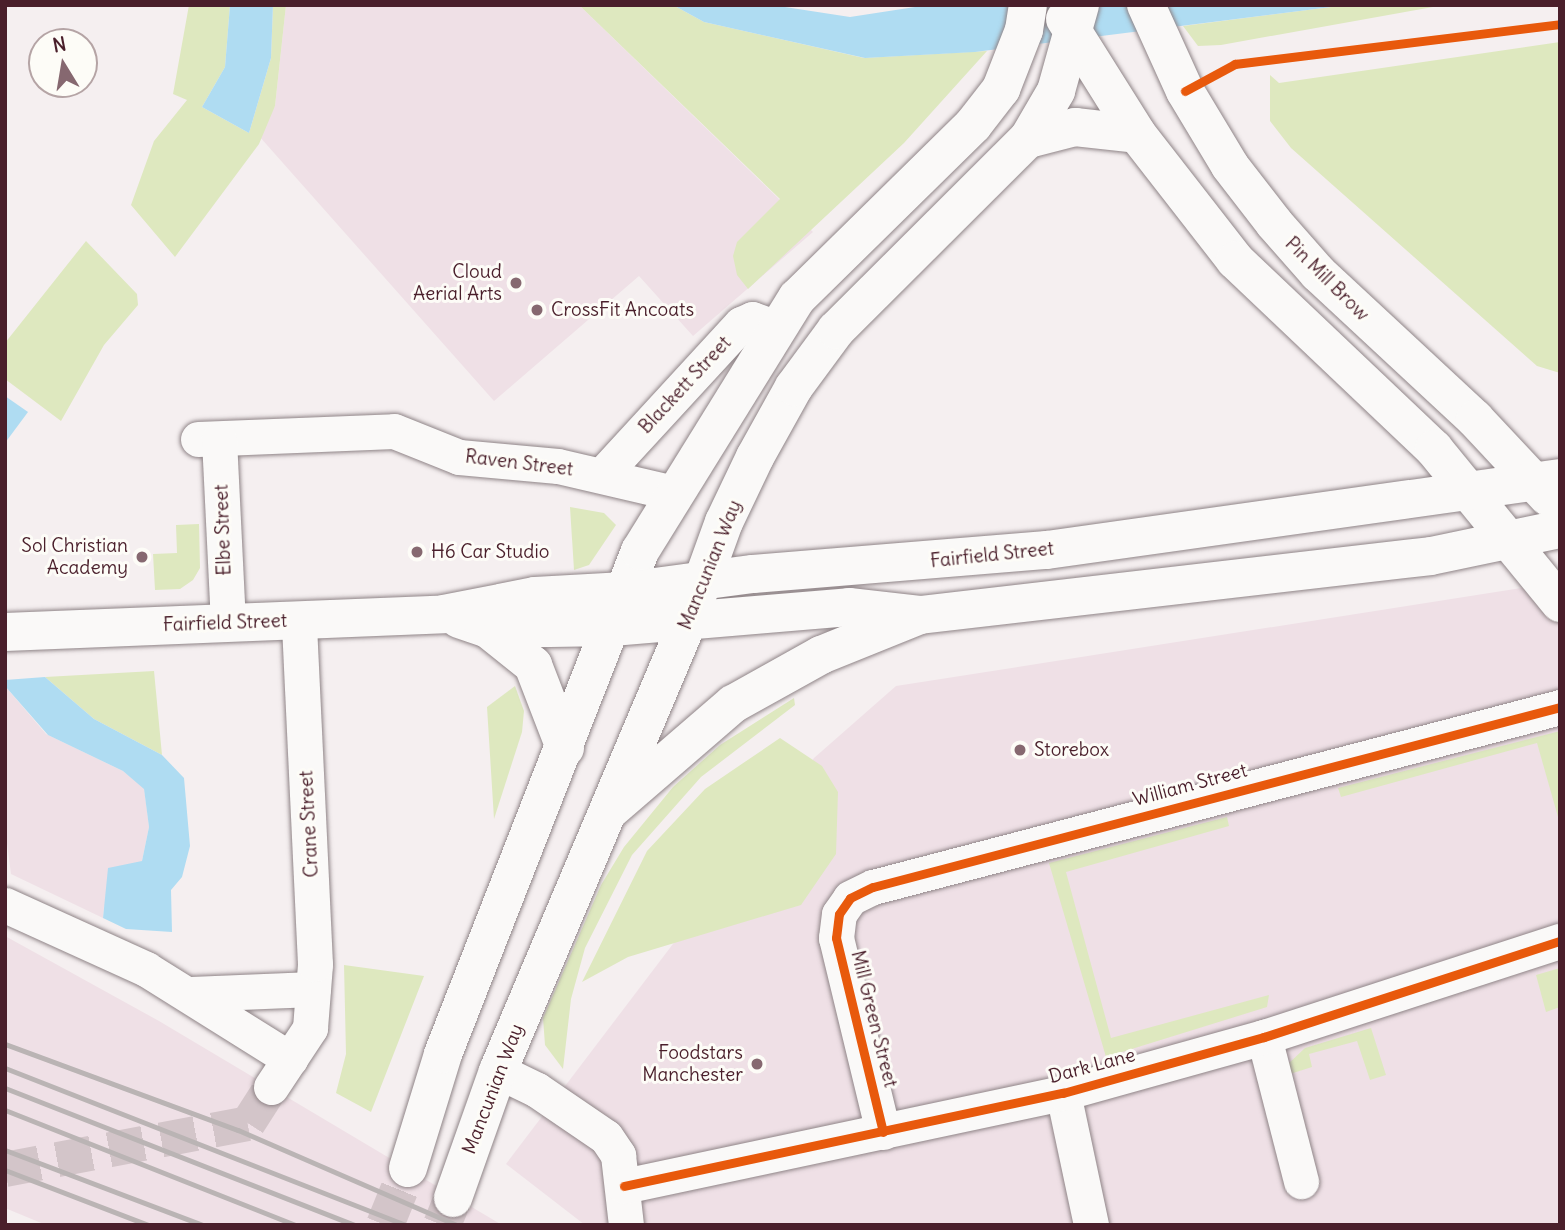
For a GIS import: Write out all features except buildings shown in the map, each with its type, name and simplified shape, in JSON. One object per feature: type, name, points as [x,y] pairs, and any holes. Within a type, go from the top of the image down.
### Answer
[{"type":"main road","points":[[408,1168],[443,1055],[640,551],[797,298],[973,125],[1001,89],[1024,30],[1028,5]]},
{"type":"main road","name":"Pin Mill Brow","points":[[1146,5],[1185,91],[1230,166],[1274,223],[1318,274],[1549,480],[1560,514]]},
{"type":"main road","points":[[1070,14],[1137,134],[1235,260],[1471,491],[1507,541],[1560,603]]},
{"type":"main road","name":"Mancunian Way","points":[[453,1198],[498,1071],[604,814],[687,624],[724,522],[794,387],[836,330],[1028,139],[1056,91],[1070,14]]},
{"type":"main road","points":[[1028,139],[1075,127],[1137,134]]},
{"type":"main road","name":"Fairfield Street","points":[[5,632],[444,614],[535,596],[625,591],[701,581],[1047,550],[1549,480]]},
{"type":"main road","name":"Fairfield Street","points":[[444,614],[488,629],[687,624],[849,607],[920,615],[1431,556],[1560,529]]},
{"type":"main road","name":"Fairfield Street","points":[[604,814],[733,704],[821,654],[920,615]]},
{"type":"main road","points":[[488,629],[533,665],[565,748]]},
{"type":"street","name":"Blackett Street","points":[[602,475],[741,324],[752,319],[777,328]]},
{"type":"street","name":"Raven Street","points":[[209,439],[394,431],[459,457],[602,475],[674,493]]},
{"type":"street","name":"Elbe Street","points":[[209,439],[228,622]]},
{"type":"street","name":"Crane Street","points":[[290,1059],[310,1028],[313,989],[299,621]]},
{"type":"street","name":"William Street","points":[[839,914],[850,898],[873,887],[1560,706]]},
{"type":"street","points":[[5,905],[97,944],[191,994],[290,1059],[271,1087]]},
{"type":"street","name":"Mill Green Street","points":[[839,914],[836,938],[883,1132]]},
{"type":"street","name":"Dark Lane","points":[[624,1186],[1063,1093],[1264,1037],[1560,941]]},
{"type":"street","points":[[191,994],[313,989]]},
{"type":"street","points":[[1264,1037],[1301,1181]]},
{"type":"street","points":[[498,1071],[537,1090],[606,1137],[618,1155],[624,1186],[626,1225]]},
{"type":"street","points":[[1063,1093],[1091,1225]]},
{"type":"shaded area","points":[[286,5],[579,5],[813,232],[693,336],[639,276],[494,401],[259,136],[275,106]]},
{"type":"shaded area","points":[[1560,582],[1560,1225],[585,1225],[506,1164],[814,758],[896,686]]},
{"type":"shaded area","points":[[5,686],[46,734],[123,771],[144,788],[149,827],[142,861],[104,907],[103,918],[11,874],[5,828]]},
{"type":"shaded area","points":[[5,936],[159,1021],[502,1225],[46,1225],[5,1208]]},
{"type":"green space","points":[[189,5],[230,5],[225,67],[202,107],[249,133],[271,58],[273,5],[286,5],[275,106],[259,144],[175,257],[131,205],[154,141],[187,100],[173,94]]},
{"type":"green space","points":[[579,5],[673,5],[704,22],[864,58],[987,51],[904,143],[748,289],[737,275],[733,256],[737,242],[780,199]]},
{"type":"green space","points":[[1347,5],[1444,5],[1221,45],[1198,46],[1183,26]]},
{"type":"green space","points":[[1560,42],[1560,373],[1537,366],[1291,148],[1270,121],[1270,75],[1279,83]]},
{"type":"green space","points":[[86,241],[137,294],[138,305],[104,345],[61,421],[5,379],[5,343]]},
{"type":"green space","points":[[570,507],[604,513],[616,525],[589,565],[574,570]]},
{"type":"green space","points":[[199,524],[200,568],[193,580],[180,589],[155,590],[153,554],[177,553],[176,525]]},
{"type":"green space","points":[[154,671],[162,755],[94,719],[45,677]]},
{"type":"green space","points":[[515,686],[524,711],[522,732],[494,819],[487,707]]},
{"type":"green space","points":[[794,698],[795,705],[701,777],[632,855],[585,948],[571,999],[563,1069],[545,1045],[543,1018],[601,885],[624,847],[673,787],[720,745]]},
{"type":"green space","points":[[1560,731],[1560,824],[1537,743],[1341,797],[1338,788]]},
{"type":"green space","points":[[780,738],[822,766],[838,792],[836,854],[801,905],[628,957],[582,982],[647,851],[705,789]]},
{"type":"green space","points":[[1227,817],[1229,826],[1066,872],[1111,1038],[1269,995],[1267,1007],[1106,1057],[1049,863]]},
{"type":"green space","points":[[344,965],[424,976],[371,1112],[336,1093],[346,1054]]},
{"type":"green space","points":[[1560,968],[1560,1007],[1546,1012],[1536,975]]},
{"type":"green space","points":[[1371,1028],[1386,1075],[1370,1080],[1357,1041],[1309,1054],[1312,1067],[1290,1074],[1287,1065],[1305,1048]]},
{"type":"water","points":[[230,5],[273,5],[271,58],[249,133],[202,107],[225,67]]},
{"type":"water","points":[[673,5],[772,5],[850,17],[928,5],[1347,5],[975,52],[865,58],[704,22]]},
{"type":"water","points":[[5,396],[28,412],[5,443]]},
{"type":"water","points":[[45,677],[94,719],[162,755],[184,778],[190,846],[182,877],[171,890],[172,932],[126,929],[103,918],[108,868],[142,861],[149,827],[144,789],[123,771],[48,735],[5,686],[5,680]]},
{"type":"tunnel","points":[[5,1169],[248,1123],[271,1087]]},
{"type":"tunnel","points":[[385,1225],[408,1168]]},
{"type":"tunnel","points":[[442,1225],[453,1198]]},
{"type":"railway","points":[[5,1044],[238,1130],[457,1225]]},
{"type":"railway","points":[[5,1068],[406,1225]]},
{"type":"railway","points":[[5,1088],[354,1225]]},
{"type":"railway","points":[[5,1110],[296,1225]]},
{"type":"railway","points":[[5,1150],[202,1225]]},
{"type":"railway","points":[[5,1170],[148,1225]]},
{"type":"cycle path","points":[[1185,91],[1235,64],[1560,24]]},
{"type":"cycle path","points":[[883,1132],[836,938],[839,914],[850,898],[873,887],[1560,707]]},
{"type":"cycle path","points":[[624,1186],[1063,1093],[1264,1037],[1560,941]]},
{"type":"place","name":"Cloud Aerial Arts","points":[[516,283]]},
{"type":"place","name":"CrossFit Ancoats","points":[[537,310]]},
{"type":"place","name":"H6 Car Studio","points":[[417,552]]},
{"type":"place","name":"Sol Christian Academy","points":[[142,557]]},
{"type":"place","name":"Storebox","points":[[1020,750]]},
{"type":"place","name":"Foodstars Manchester","points":[[757,1064]]}]
